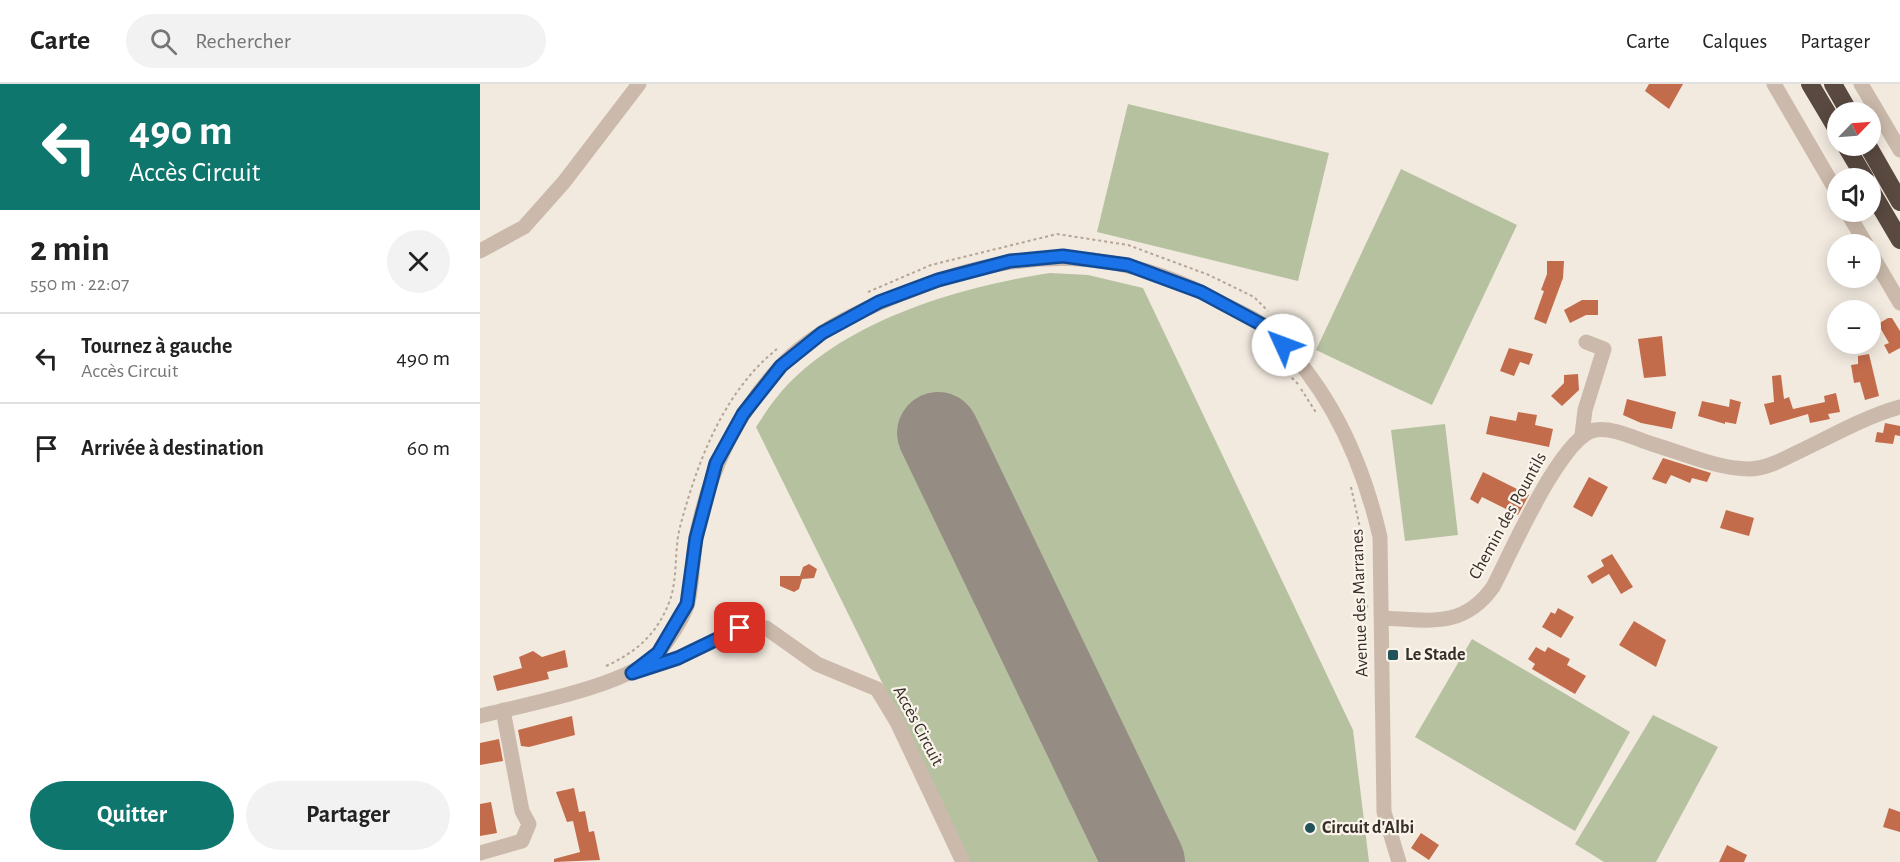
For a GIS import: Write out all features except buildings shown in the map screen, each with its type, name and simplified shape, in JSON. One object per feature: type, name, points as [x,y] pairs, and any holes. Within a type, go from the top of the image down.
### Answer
[{"type":"highway","points":[[1810,84],[1827,113]]},
{"type":"highway","points":[[1833,84],[1843,102]]},
{"type":"highway","points":[[1874,156],[1900,202]]},
{"type":"highway","points":[[1881,208],[1900,240]]},
{"type":"street","points":[[480,251],[525,226],[564,182],[639,84]]},
{"type":"street","points":[[1774,84],[1827,175]]},
{"type":"street","points":[[1861,84],[1900,150]]},
{"type":"street","name":"Avenue des Marranes","points":[[480,716],[632,673],[658,653],[687,604],[696,538],[716,463],[743,414],[781,366],[822,333],[879,302],[938,280],[1010,261],[1063,256],[1128,265],[1201,292],[1264,327],[1313,379],[1342,425],[1360,465],[1380,537],[1383,613],[1384,812],[1399,862]]},
{"type":"street","points":[[1881,271],[1900,303]]},
{"type":"street","points":[[1586,342],[1604,350],[1585,410],[1582,435],[1596,430],[1616,432],[1708,461],[1750,469],[1775,463],[1881,412],[1900,407]]},
{"type":"street","name":"Chemin des Pountils","points":[[1383,613],[1452,615],[1481,604],[1493,587],[1552,473],[1570,446],[1582,435]]},
{"type":"street","name":"Accès Circuit","points":[[632,673],[678,658],[740,628],[766,628],[817,664],[877,689],[897,722],[963,862]]},
{"type":"street","points":[[480,853],[522,841],[529,824],[522,811],[503,710]]},
{"type":"path","points":[[865,294],[931,265],[1057,234],[1128,245],[1209,274],[1254,297],[1268,310],[1260,346],[1298,384],[1322,421]]},
{"type":"path","points":[[599,670],[620,660],[649,640],[670,599],[679,530],[699,463],[715,429],[738,391],[779,348]]},
{"type":"path","points":[[1349,480],[1362,537],[1364,602],[1367,608],[1383,613]]},
{"type":"green space","points":[[1128,104],[1329,153],[1298,281],[1097,232]]},
{"type":"green space","points":[[1401,169],[1517,225],[1432,405],[1316,350]]},
{"type":"green space","points":[[1050,273],[1088,275],[1143,288],[1353,730],[1369,862],[1118,862],[1164,838],[965,420],[913,445],[1113,862],[956,862],[903,725],[756,427],[774,400],[803,371],[833,348],[866,328],[940,299],[1015,279]]},
{"type":"green space","points":[[1445,424],[1458,535],[1405,541],[1391,430]]},
{"type":"green space","points":[[1472,639],[1630,732],[1575,831],[1415,737]]},
{"type":"green space","points":[[1653,715],[1718,747],[1656,862],[1604,862],[1575,844]]},
{"type":"runway","points":[[938,433],[1144,862]]},
{"type":"place","name":"Le Stade","points":[[1393,655]]},
{"type":"place","name":"Circuit d'Albi","points":[[1310,828]]},
{"type":"route","points":[[740,628],[678,658],[632,673],[658,653],[687,604],[696,538],[716,463],[743,414],[781,366],[822,333],[879,302],[938,280],[1010,261],[1063,256],[1128,265],[1201,292],[1268,328],[1283,345]]}]
